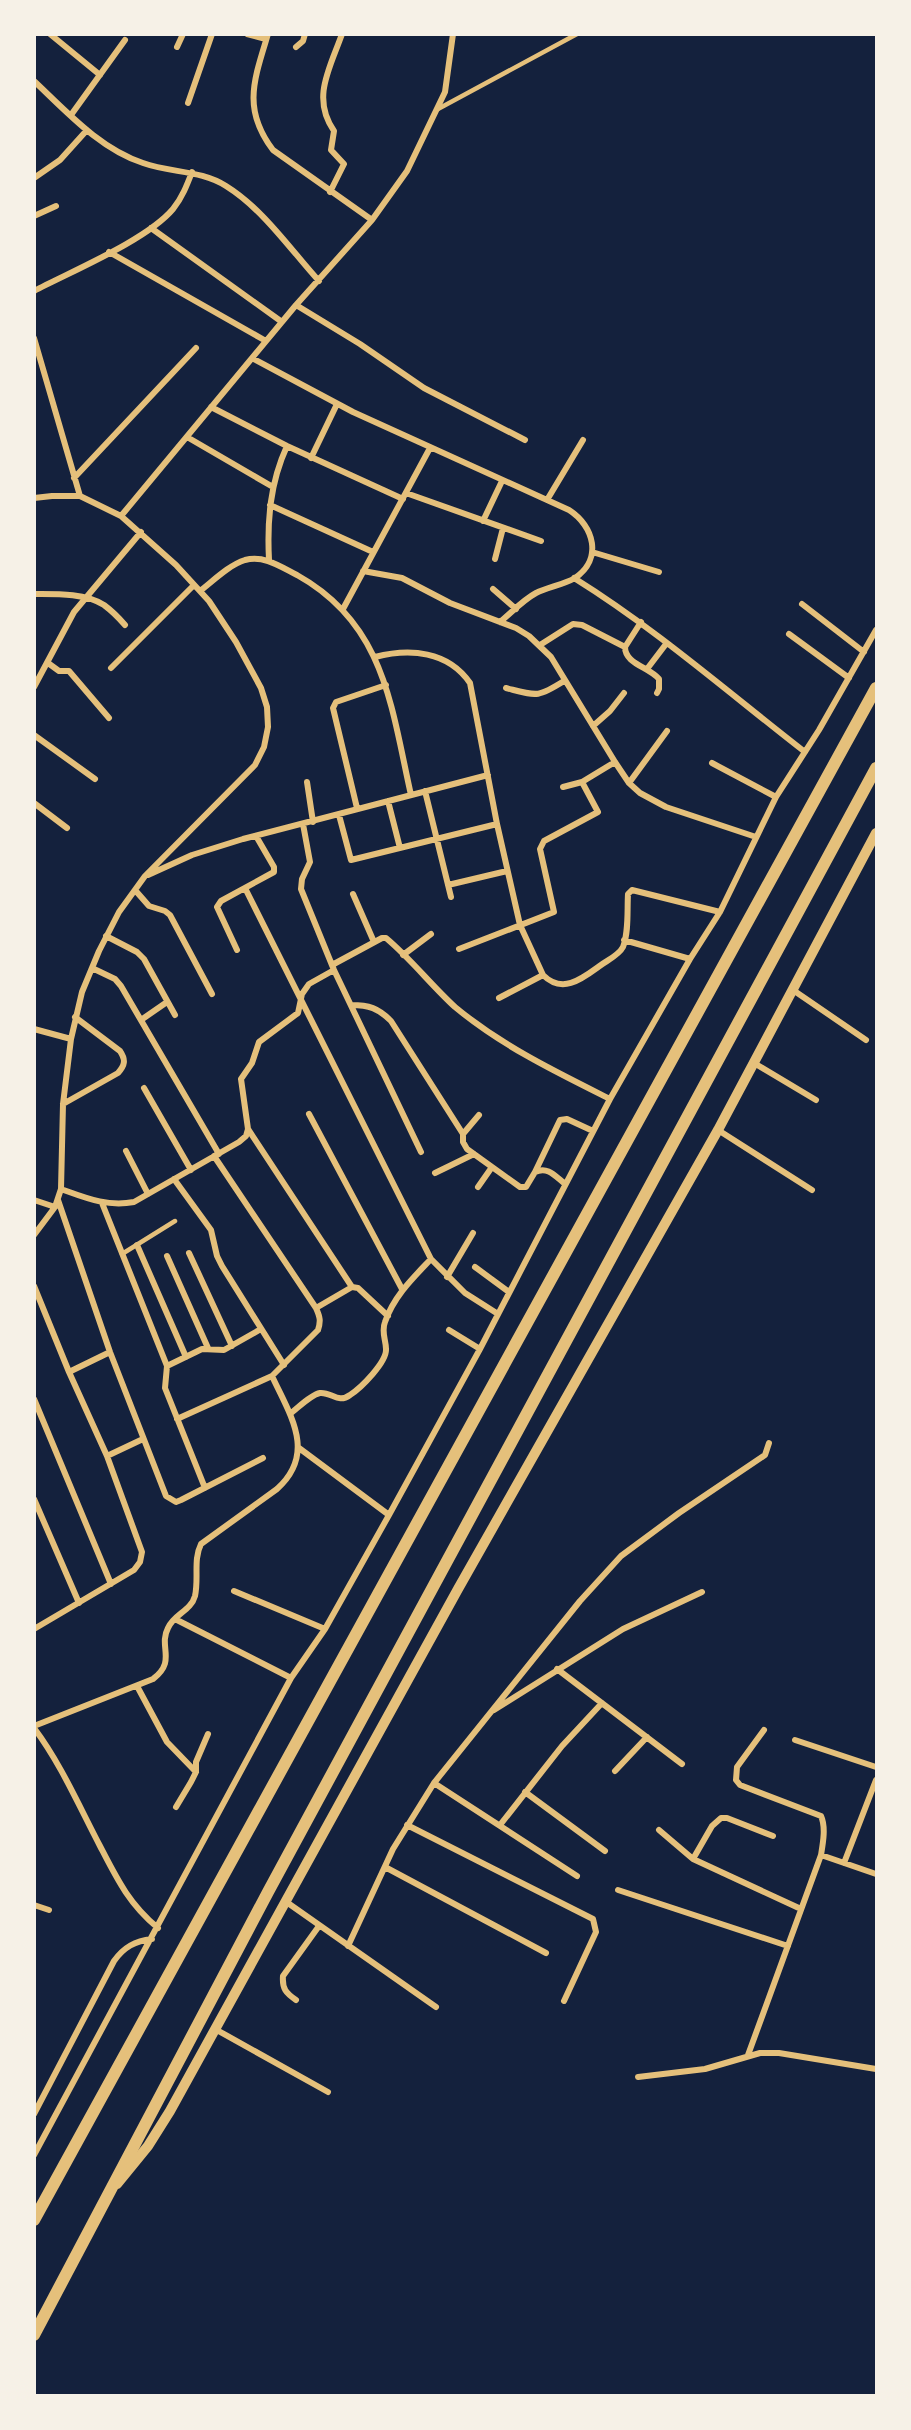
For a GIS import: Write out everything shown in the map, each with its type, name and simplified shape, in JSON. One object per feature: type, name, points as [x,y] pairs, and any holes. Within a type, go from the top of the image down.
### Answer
[{"type":"main road","points":[[34,2220],[876,688]]},
{"type":"main road","points":[[34,2335],[268,1892],[876,768]]},
{"type":"street","points":[[50,34],[100,75]]},
{"type":"street","points":[[177,47],[183,34]]},
{"type":"street","points":[[188,103],[212,34]]},
{"type":"street","points":[[247,34],[267,37],[252,100],[255,118],[262,135],[273,150],[372,220]]},
{"type":"street","points":[[296,47],[303,41],[305,34]]},
{"type":"street","points":[[330,192],[344,164],[331,150],[334,131],[327,122],[322,96],[342,34]]},
{"type":"street","points":[[121,516],[296,304],[372,220],[407,171],[438,109],[448,78],[453,34]]},
{"type":"street","points":[[71,115],[125,40]]},
{"type":"street","points":[[34,81],[100,140],[128,157],[159,168],[192,172],[224,184],[251,205],[319,281]]},
{"type":"street","points":[[34,178],[60,160],[87,129]]},
{"type":"street","points":[[34,291],[152,228],[174,208],[185,191],[192,172]]},
{"type":"street","points":[[34,216],[56,207]]},
{"type":"street","points":[[152,228],[282,322]]},
{"type":"street","points":[[109,252],[266,341]]},
{"type":"street","points":[[296,304],[360,344],[417,384],[525,440]]},
{"type":"street","points":[[34,338],[80,496]]},
{"type":"street","points":[[75,478],[196,348]]},
{"type":"street","points":[[252,358],[337,404],[581,517],[589,529],[592,543],[584,569],[574,579],[535,594],[500,622]]},
{"type":"street","points":[[311,458],[337,404]]},
{"type":"street","points":[[211,407],[311,458],[404,496],[541,541]]},
{"type":"street","points":[[187,437],[273,487]]},
{"type":"street","points":[[547,500],[583,440]]},
{"type":"street","points":[[268,560],[267,533],[273,487],[287,446]]},
{"type":"street","points":[[343,609],[430,448]]},
{"type":"street","points":[[483,521],[502,481]]},
{"type":"street","points":[[34,498],[80,496],[121,516],[141,532],[200,591],[236,642],[261,688],[267,707],[268,727],[264,747],[255,765],[145,876],[106,936],[92,968],[70,1039],[63,1104],[62,1189],[55,1207],[34,1235]]},
{"type":"street","points":[[270,505],[373,552]]},
{"type":"street","points":[[495,560],[503,528]]},
{"type":"street","points":[[34,687],[70,619],[141,532]]},
{"type":"street","points":[[591,552],[659,572]]},
{"type":"street","points":[[200,591],[245,560],[268,560],[310,583],[343,609],[366,640],[386,685],[411,795]]},
{"type":"street","points":[[363,572],[402,578],[450,603],[516,628],[540,645],[551,657],[615,762],[629,783],[640,794],[666,807],[756,837]]},
{"type":"street","points":[[574,579],[641,622],[805,752]]},
{"type":"street","points":[[111,668],[194,585]]},
{"type":"street","points":[[493,589],[516,609]]},
{"type":"street","points":[[34,594],[86,598],[106,607],[125,625]]},
{"type":"street","points":[[802,604],[864,652]]},
{"type":"street","points":[[641,622],[625,647],[626,655],[659,679],[657,693]]},
{"type":"street","points":[[540,645],[573,624],[582,626],[625,647]]},
{"type":"street","points":[[34,2155],[291,1678],[325,1629],[480,1349],[610,1099],[690,959],[720,912],[776,797],[876,630]]},
{"type":"street","points":[[789,634],[849,678]]},
{"type":"street","points":[[647,669],[666,644]]},
{"type":"street","points":[[375,657],[394,652],[414,651],[434,655],[462,672],[470,683],[497,824],[520,925],[543,975],[553,983],[561,985],[577,982],[620,951],[624,939],[628,894],[632,890],[720,912]]},
{"type":"street","points":[[48,663],[59,671],[69,671],[109,718]]},
{"type":"street","points":[[506,688],[531,695],[541,695],[564,681]]},
{"type":"street","points":[[357,808],[333,708],[336,702],[386,685]]},
{"type":"street","points":[[594,726],[624,693]]},
{"type":"street","points":[[629,783],[667,731]]},
{"type":"street","points":[[34,735],[95,779]]},
{"type":"street","points":[[563,787],[582,782],[615,762]]},
{"type":"street","points":[[712,763],[776,797]]},
{"type":"street","points":[[145,876],[192,855],[256,836],[488,775]]},
{"type":"street","points":[[307,782],[313,822]]},
{"type":"street","points":[[459,949],[553,914],[555,910],[541,852],[542,843],[596,814],[598,809],[582,782]]},
{"type":"street","points":[[425,791],[452,897]]},
{"type":"street","points":[[388,801],[400,848]]},
{"type":"street","points":[[34,803],[68,828]]},
{"type":"street","points":[[339,814],[351,860],[497,824]]},
{"type":"street","points":[[303,824],[310,862],[302,879],[301,889],[333,967],[421,1152]]},
{"type":"street","points":[[107,2195],[148,2146],[215,2030],[464,1578],[718,1130],[876,833]]},
{"type":"street","points":[[237,950],[217,907],[220,901],[272,874],[274,869],[256,836]]},
{"type":"street","points":[[448,885],[507,871]]},
{"type":"street","points":[[245,888],[431,1259],[465,1293],[498,1314]]},
{"type":"street","points":[[135,890],[149,906],[170,915],[212,994]]},
{"type":"street","points":[[353,894],[374,942]]},
{"type":"street","points":[[403,955],[431,934]]},
{"type":"street","points":[[106,936],[137,952],[144,959],[175,1015]]},
{"type":"street","points":[[62,1189],[102,1203],[118,1205],[134,1202],[239,1142],[246,1136],[248,1129],[241,1079],[252,1063],[255,1047],[298,1013],[302,994],[309,984],[374,942],[386,938],[433,987],[491,1034],[527,1058],[610,1099]]},
{"type":"street","points":[[624,939],[690,959]]},
{"type":"street","points":[[92,968],[115,979],[141,1020],[217,1155],[320,1317],[318,1330],[272,1376],[177,1419]]},
{"type":"street","points":[[499,998],[543,975]]},
{"type":"street","points":[[793,990],[866,1040]]},
{"type":"street","points":[[141,1020],[167,1002]]},
{"type":"street","points":[[351,1005],[366,1005],[380,1010],[391,1021],[463,1134],[463,1142],[467,1149],[523,1187],[528,1185],[560,1120],[567,1119],[594,1131]]},
{"type":"street","points":[[63,1104],[118,1073],[124,1067],[125,1058],[120,1051],[75,1017]]},
{"type":"street","points":[[34,1029],[70,1039]]},
{"type":"street","points":[[754,1063],[816,1100]]},
{"type":"street","points":[[144,1088],[192,1170]]},
{"type":"street","points":[[309,1114],[402,1289]]},
{"type":"street","points":[[463,1134],[479,1114]]},
{"type":"street","points":[[248,1129],[352,1287]]},
{"type":"street","points":[[718,1130],[812,1190]]},
{"type":"street","points":[[126,1151],[148,1194]]},
{"type":"street","points":[[435,1173],[474,1154]]},
{"type":"street","points":[[478,1187],[492,1167]]},
{"type":"street","points":[[535,1172],[548,1170],[565,1184]]},
{"type":"street","points":[[174,1179],[211,1230],[217,1257],[284,1365]]},
{"type":"street","points":[[57,1199],[110,1352],[166,1496],[176,1502],[263,1458]]},
{"type":"street","points":[[34,1200],[55,1207]]},
{"type":"street","points":[[102,1203],[167,1366],[165,1388],[205,1488]]},
{"type":"street","points":[[447,1277],[474,1233]]},
{"type":"street","points":[[137,1245],[186,1357]]},
{"type":"street","points":[[189,1253],[232,1346]]},
{"type":"street","points":[[167,1256],[208,1348]]},
{"type":"street","points":[[290,1414],[318,1394],[326,1394],[336,1399],[344,1399],[351,1395],[385,1358],[383,1330],[388,1316],[402,1289],[431,1259]]},
{"type":"street","points":[[475,1267],[509,1292]]},
{"type":"street","points":[[34,1286],[107,1456],[142,1552],[140,1562],[134,1570],[34,1629]]},
{"type":"street","points":[[316,1308],[352,1287],[358,1288],[388,1316]]},
{"type":"street","points":[[167,1366],[208,1348],[219,1351],[232,1346],[261,1329]]},
{"type":"street","points":[[449,1330],[480,1349]]},
{"type":"street","points":[[69,1372],[110,1352]]},
{"type":"street","points":[[158,1928],[143,1916],[122,1888],[54,1757],[34,1727],[153,1680],[161,1674],[165,1666],[166,1631],[194,1598],[198,1551],[201,1544],[286,1481],[297,1460],[298,1436],[272,1376]]},
{"type":"street","points":[[34,1399],[111,1584]]},
{"type":"street","points":[[107,1456],[143,1439]]},
{"type":"street","points":[[348,1946],[384,1867],[434,1783],[580,1601],[621,1556],[679,1513],[765,1455],[770,1443]]},
{"type":"street","points":[[299,1448],[389,1515]]},
{"type":"street","points":[[34,1499],[79,1603]]},
{"type":"street","points":[[234,1591],[325,1629]]},
{"type":"street","points":[[488,1713],[623,1629],[702,1592]]},
{"type":"street","points":[[175,1619],[291,1678]]},
{"type":"street","points":[[557,1669],[682,1764]]},
{"type":"street","points":[[137,1686],[167,1742],[196,1772]]},
{"type":"street","points":[[500,1825],[525,1792],[602,1703]]},
{"type":"street","points":[[748,2055],[821,1855],[823,1822],[821,1816],[740,1785],[736,1780],[737,1767],[764,1730]]},
{"type":"street","points":[[176,1807],[196,1772],[196,1762],[208,1734]]},
{"type":"street","points":[[615,1771],[647,1737]]},
{"type":"street","points":[[795,1740],[876,1767]]},
{"type":"street","points":[[844,1863],[876,1780]]},
{"type":"street","points":[[434,1783],[577,1876]]},
{"type":"street","points":[[525,1792],[605,1851]]},
{"type":"street","points":[[693,1859],[712,1826],[722,1818],[772,1836]]},
{"type":"street","points":[[407,1825],[593,1919],[596,1932],[564,2001]]},
{"type":"street","points":[[659,1830],[693,1859],[801,1910]]},
{"type":"street","points":[[821,1855],[876,1874]]},
{"type":"street","points":[[384,1867],[546,1953]]},
{"type":"street","points":[[618,1890],[788,1946]]},
{"type":"street","points":[[285,1901],[436,2007]]},
{"type":"street","points":[[34,1905],[49,1910]]},
{"type":"street","points":[[296,2000],[286,1993],[282,1986],[283,1976],[319,1926]]},
{"type":"street","points":[[34,2114],[114,1961],[126,1947],[152,1939]]},
{"type":"street","points":[[215,2030],[328,2092]]},
{"type":"street","points":[[638,2077],[705,2069],[748,2055],[779,2053],[876,2069]]},
{"type":"lane","points":[[438,109],[577,34]]},
{"type":"lane","points":[[122,1254],[175,1221]]}]
